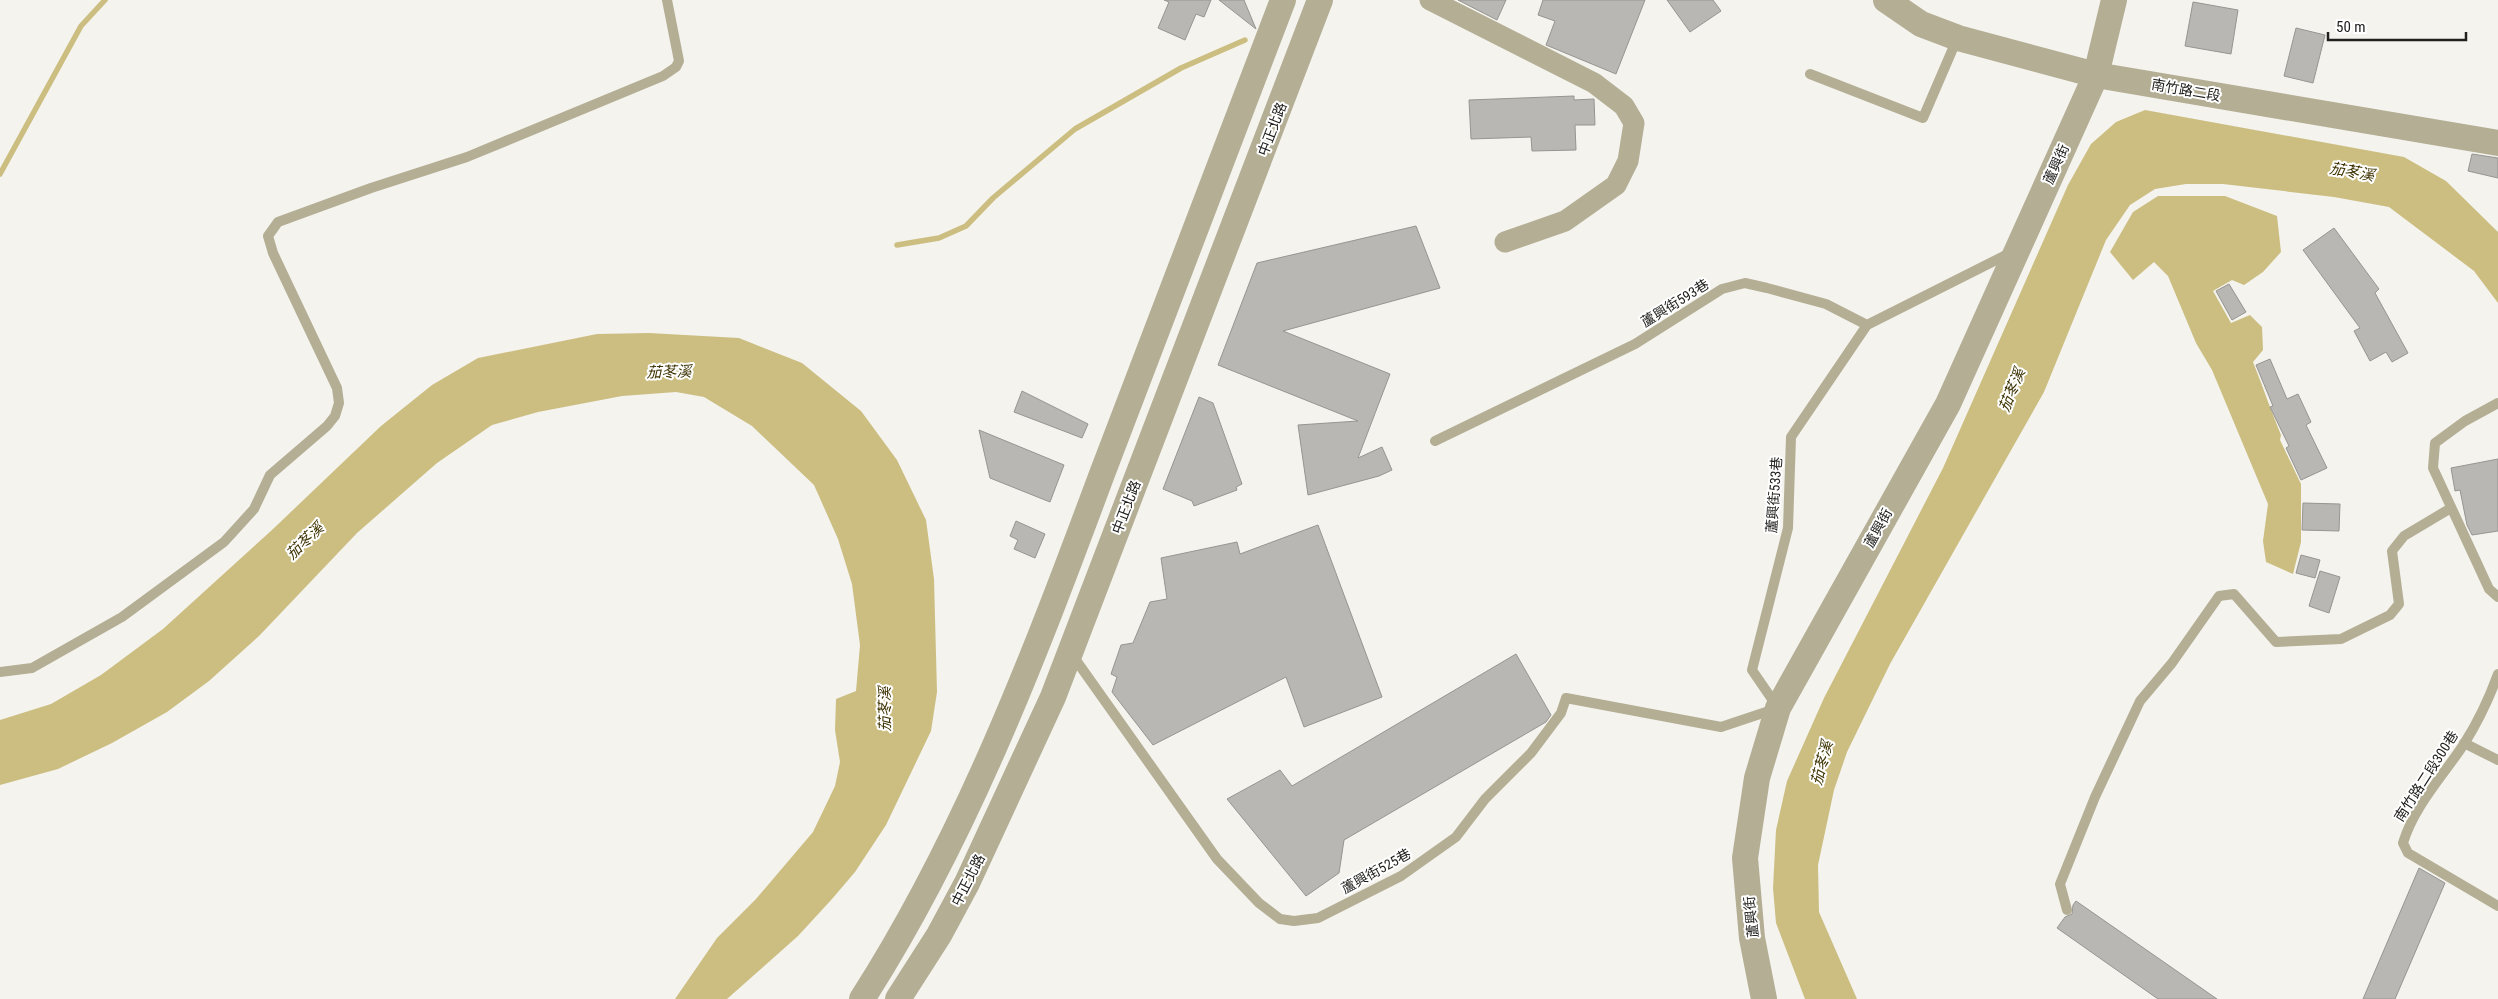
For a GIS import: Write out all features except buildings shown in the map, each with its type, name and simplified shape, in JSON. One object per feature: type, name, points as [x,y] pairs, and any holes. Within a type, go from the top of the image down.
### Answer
[{"type":"street","points":[[862,999],[886,962],[935,872],[1021,685],[1283,0]]},
{"type":"street","name":"中正北路","points":[[898,999],[939,935],[967,883],[1014,785],[1070,653],[1320,0]]},
{"type":"street","points":[[1430,0],[1594,83],[1624,106],[1634,123],[1628,161],[1616,185],[1565,221],[1505,242]]},
{"type":"street","name":"南竹路二段","points":[[1886,0],[1921,24],[1958,38],[2096,75],[2498,143]]},
{"type":"street","name":"蘆興街","points":[[1764,999],[1752,938],[1745,858],[1757,778],[1778,708],[1948,404],[2096,75],[2114,0]]},
{"type":"lane","points":[[0,672],[32,668],[122,617],[224,542],[254,509],[270,475],[327,426],[335,416],[338,403],[337,388],[272,252],[268,236],[278,222],[371,188],[468,157],[663,76],[676,67],[679,61],[667,0]]},
{"type":"lane","points":[[1810,74],[1923,118],[1958,38]]},
{"type":"lane","points":[[1868,324],[2017,250]]},
{"type":"lane","name":"蘆興街593巷","points":[[1435,441],[1635,344],[1722,289],[1746,283],[1767,288],[1826,304],[1868,324]]},
{"type":"lane","name":"蘆興街533巷","points":[[1778,708],[1752,670],[1788,528],[1791,437],[1868,324]]},
{"type":"lane","points":[[2498,403],[2465,421],[2435,443],[2433,468],[2489,589],[2498,597]]},
{"type":"lane","points":[[2067,910],[2060,884],[2095,797],[2140,701],[2172,663],[2219,596],[2234,594],[2276,642],[2341,639],[2390,615],[2399,604],[2392,551],[2404,536],[2451,508]]},
{"type":"lane","name":"蘆興街525巷","points":[[1070,653],[1216,859],[1259,903],[1280,919],[1294,921],[1318,918],[1401,876],[1456,837],[1485,799],[1531,753],[1561,713],[1566,698],[1721,727],[1778,708]]},
{"type":"lane","name":"南竹路二段300巷","points":[[2498,674],[2488,703],[2464,743],[2425,800],[2407,830],[2403,843],[2408,853],[2498,906]]},
{"type":"lane","points":[[2464,743],[2498,761]]},
{"type":"shaded area","points":[[2145,110],[2404,157],[2446,181],[2498,232],[2498,303],[2474,271],[2389,207],[2334,197],[2223,184],[2186,184],[2155,189],[2130,205],[2106,240],[2044,392],[1890,664],[1847,752],[1834,790],[1818,865],[1819,912],[1857,999],[1805,999],[1776,923],[1773,888],[1776,830],[1787,781],[1824,698],[1943,468],[2068,185],[2091,144],[2116,122]]},
{"type":"shaded area","points":[[2158,196],[2225,196],[2277,216],[2281,252],[2263,272],[2244,285],[2232,280],[2213,291],[2231,323],[2250,315],[2262,327],[2263,350],[2253,362],[2281,435],[2280,440],[2301,484],[2301,542],[2293,574],[2266,562],[2263,541],[2268,504],[2212,370],[2196,343],[2168,276],[2154,262],[2133,280],[2110,252],[2133,212]]},
{"type":"shaded area","points":[[649,333],[739,338],[802,363],[861,411],[897,460],[926,520],[934,579],[937,692],[931,731],[886,825],[855,872],[832,899],[798,936],[727,999],[675,999],[717,938],[756,899],[813,832],[835,786],[840,762],[835,730],[836,699],[856,691],[860,645],[852,584],[838,539],[814,485],[752,426],[704,397],[676,392],[622,396],[538,412],[492,425],[437,463],[357,533],[259,636],[209,681],[167,712],[112,743],[58,769],[0,785],[0,720],[51,704],[101,675],[163,629],[272,530],[381,426],[432,385],[478,358],[597,334]]},
{"type":"waterway","points":[[0,174],[81,26],[105,0]]},
{"type":"waterway","points":[[897,245],[939,238],[966,226],[993,198],[1075,129],[1181,68],[1245,40]]},
{"type":"water label","name":"茄苳溪","points":[[2352,172]]},
{"type":"water label","name":"茄苳溪","points":[[669,372]]},
{"type":"water label","name":"茄苳溪","points":[[2012,390]]},
{"type":"water label","name":"茄苳溪","points":[[305,541]]},
{"type":"water label","name":"茄苳溪","points":[[885,709]]},
{"type":"water label","name":"茄苳溪","points":[[1822,763]]}]
